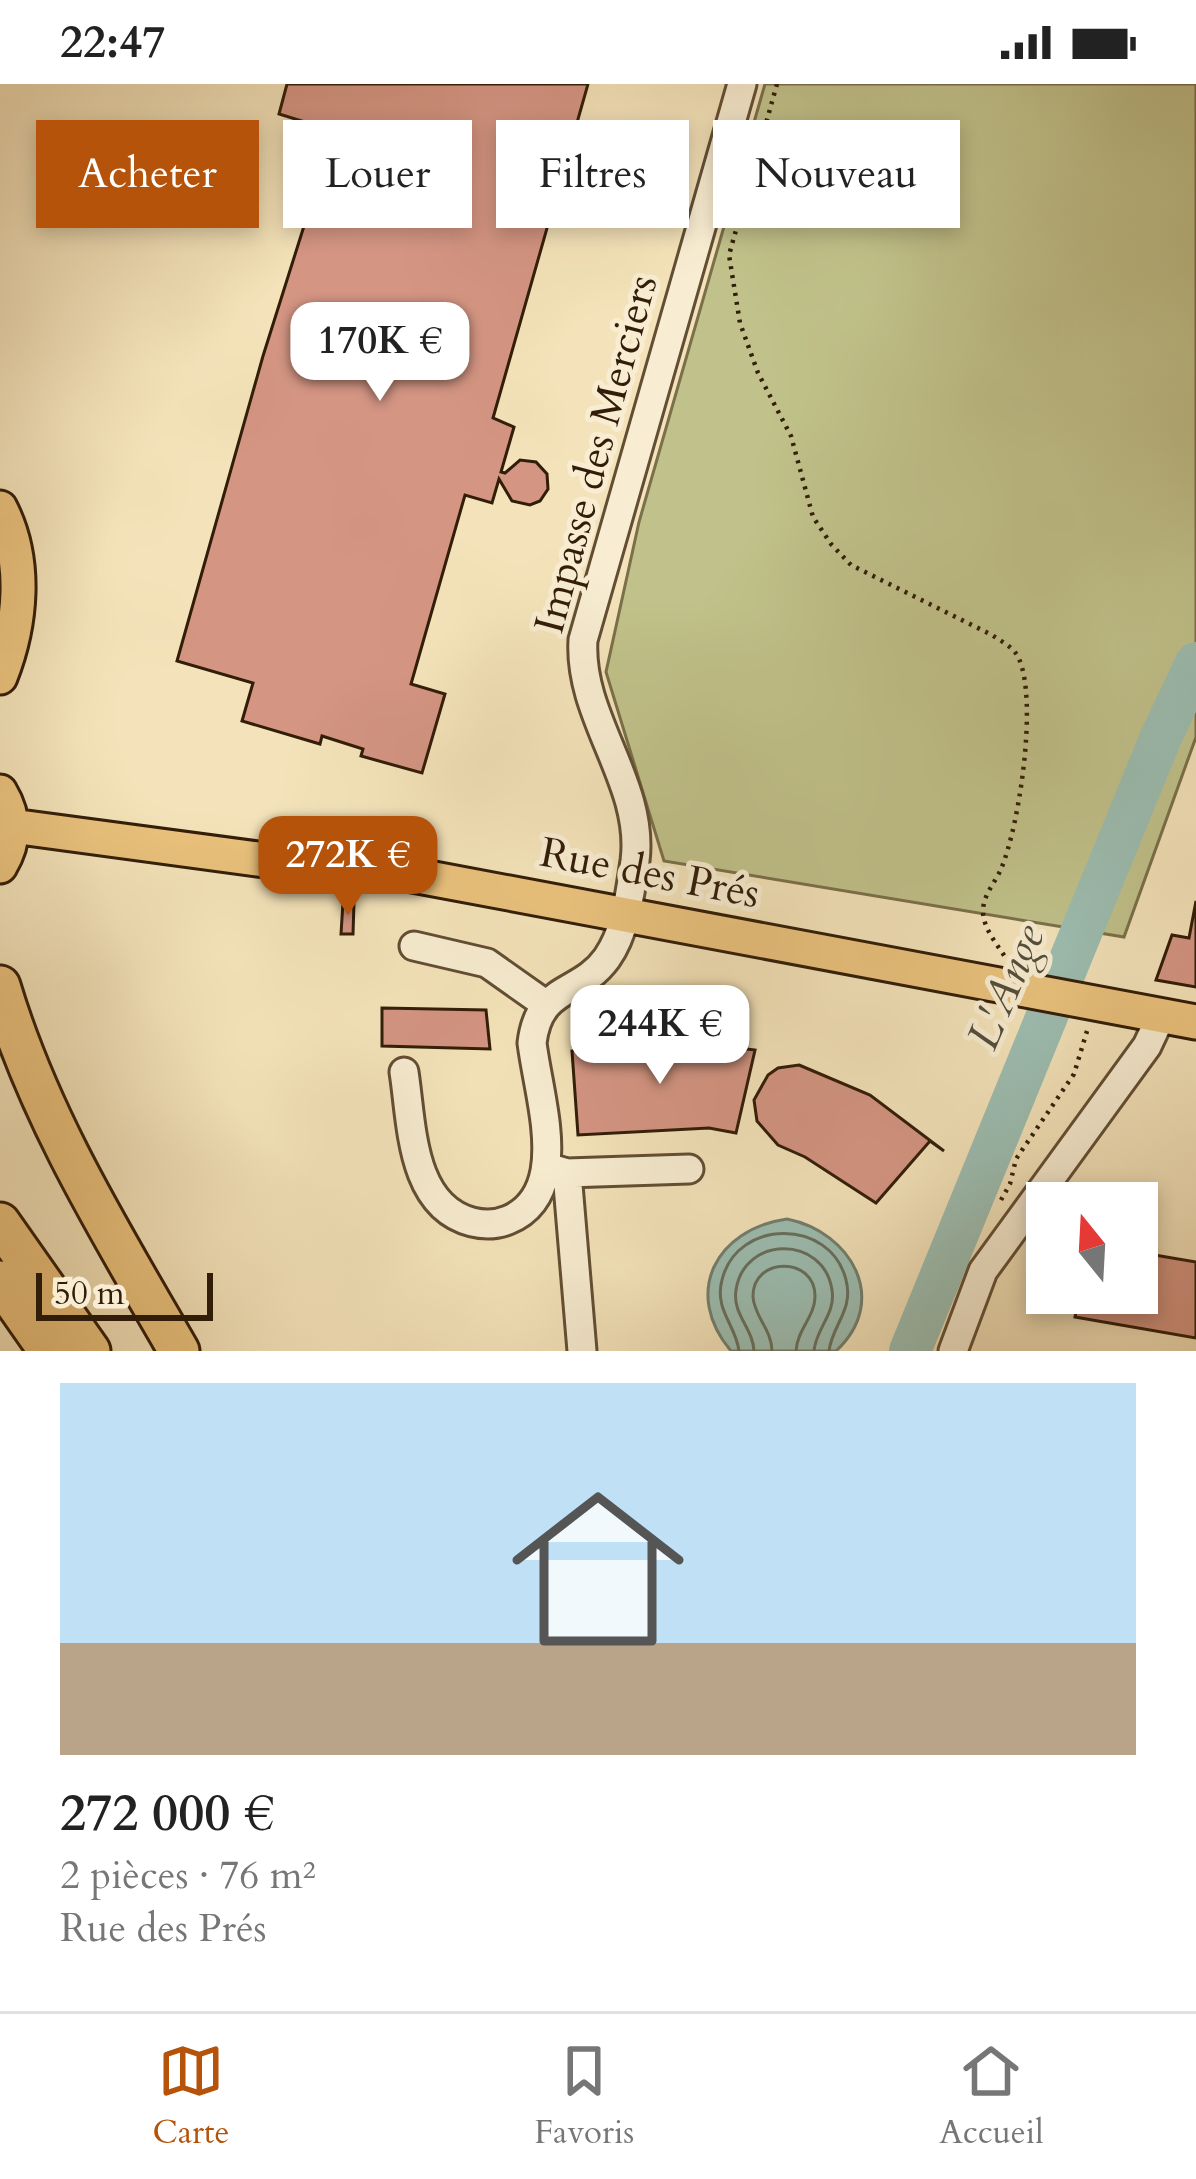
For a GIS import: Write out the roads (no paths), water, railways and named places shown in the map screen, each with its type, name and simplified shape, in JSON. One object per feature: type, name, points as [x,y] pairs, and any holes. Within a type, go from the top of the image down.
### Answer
[{"type":"highway","points":[[0,986],[59,1137],[179,1351]]},
{"type":"highway","points":[[0,1223],[90,1351]]},
{"type":"highway","points":[[0,1281],[49,1351]]},
{"type":"main road","points":[[0,508],[18,573],[17,617],[0,677]]},
{"type":"main road","points":[[0,792],[12,826],[0,866]]},
{"type":"main road","name":"Rue des Prés","points":[[12,826],[265,860],[386,870],[1196,1022]]},
{"type":"street","name":"Impasse des Merciers","points":[[545,1004],[601,966],[626,914],[635,858],[634,818],[584,675],[583,640],[742,84]]},
{"type":"street","points":[[414,946],[487,963],[545,1004],[534,1025],[532,1043],[582,1351]]},
{"type":"street","points":[[953,1351],[983,1271],[1147,1046],[1162,1014]]},
{"type":"street","points":[[404,1072],[425,1182],[435,1198],[461,1219],[481,1224],[512,1219],[556,1170]]},
{"type":"street","points":[[556,1170],[689,1169]]},
{"type":"water","points":[[787,1219],[830,1238],[856,1271],[860,1311],[852,1332],[836,1351],[731,1351],[709,1307],[714,1267],[741,1236]]},
{"type":"waterway","name":"L'Ange","points":[[910,1351],[1161,737],[1196,663]]}]
